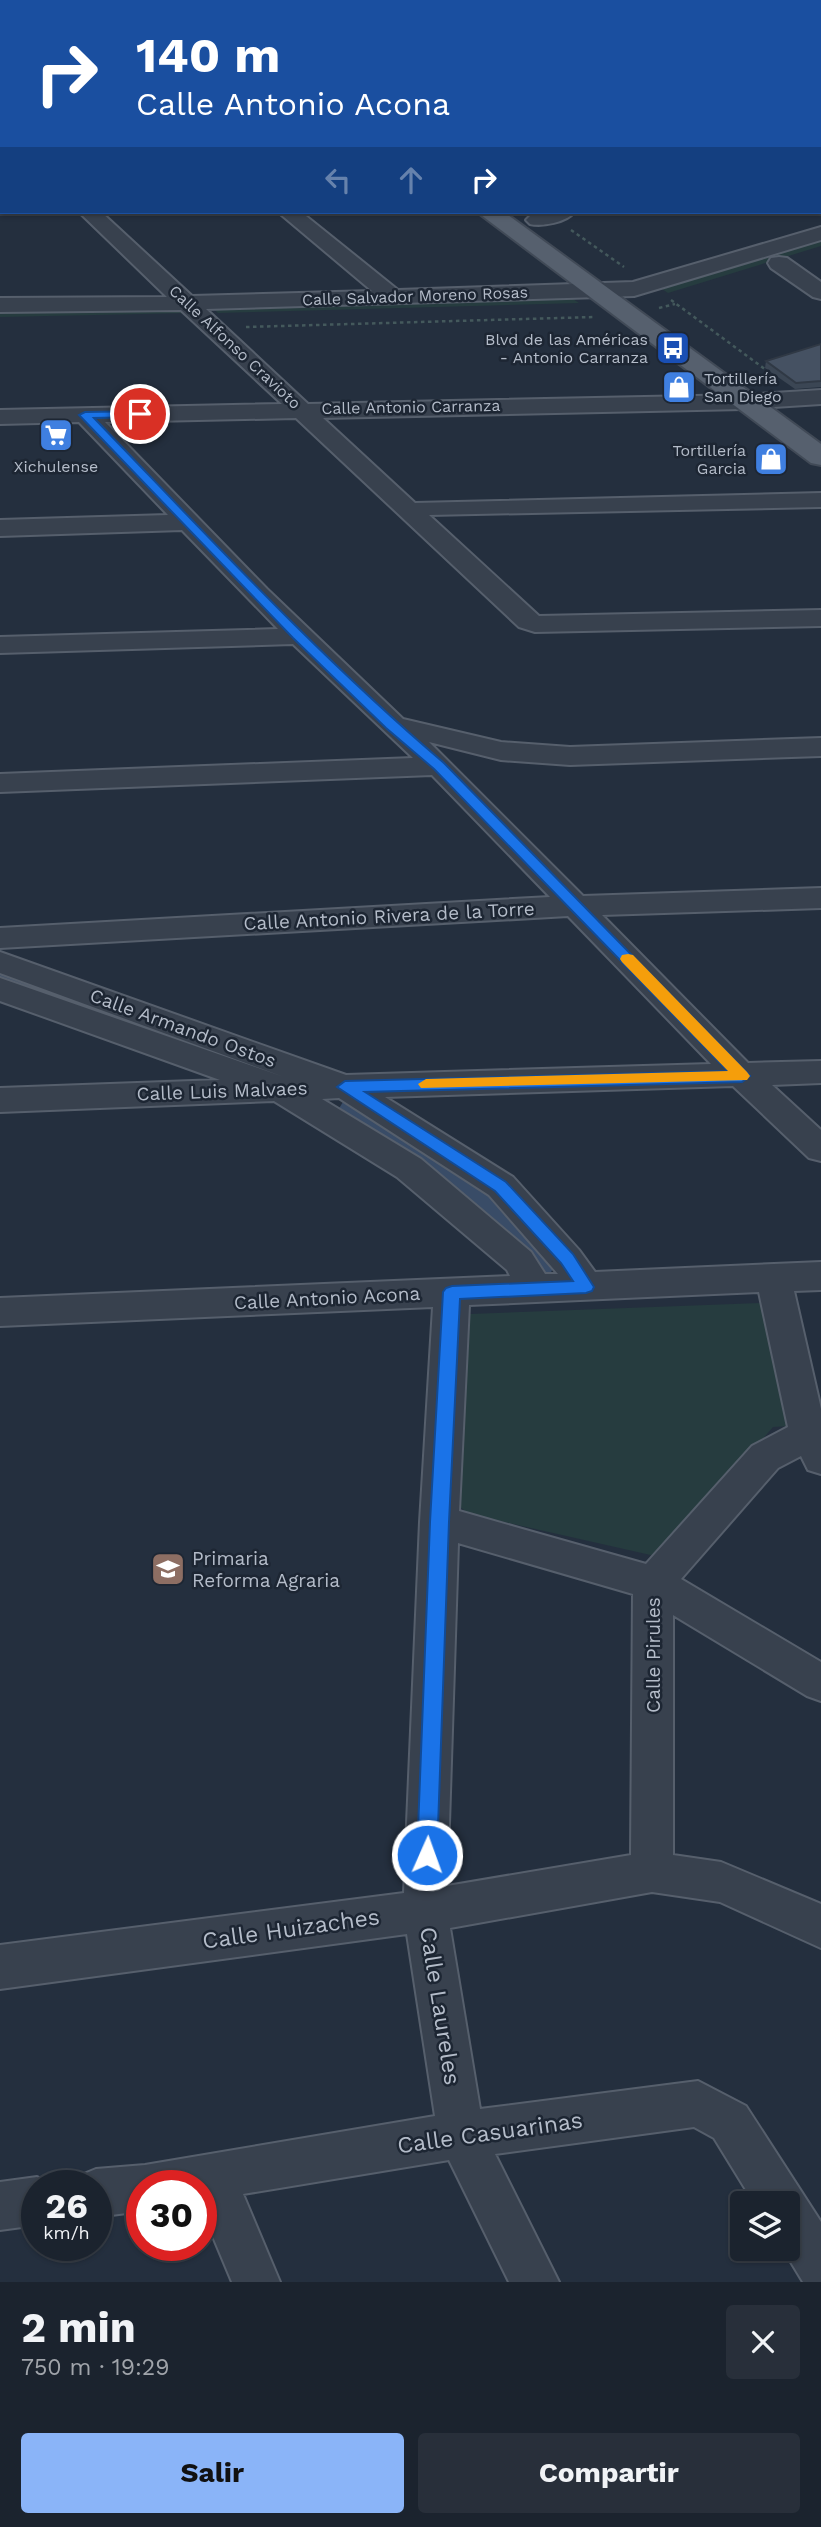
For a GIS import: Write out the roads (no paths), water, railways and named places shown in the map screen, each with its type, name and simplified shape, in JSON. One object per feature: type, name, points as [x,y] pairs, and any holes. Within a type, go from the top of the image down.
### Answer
[{"type":"main road","points":[[492,214],[643,300],[802,398],[821,428]]},
{"type":"main road","points":[[544,215],[643,300],[744,402],[821,457]]},
{"type":"street","name":"Calle Alfonso Cravioto","points":[[91,214],[521,617],[535,624],[821,618]]},
{"type":"street","points":[[290,214],[393,297]]},
{"type":"street","name":"Calle Salvador Moreno Rosas","points":[[0,305],[202,317],[393,297],[643,300],[821,233]]},
{"type":"street","name":"Calle Salvador Moreno Rosas","points":[[0,322],[643,300],[821,252]]},
{"type":"street","points":[[779,263],[821,292]]},
{"type":"street","name":"Calle Antonio Carranza","points":[[0,417],[744,402],[802,398]]},
{"type":"street","points":[[85,415],[297,636],[391,725],[439,766],[742,1076],[821,1149]]},
{"type":"street","points":[[410,511],[428,508],[821,500]]},
{"type":"street","points":[[0,528],[189,522]]},
{"type":"street","points":[[0,645],[297,636]]},
{"type":"street","points":[[391,725],[501,751],[570,755],[821,747]]},
{"type":"street","points":[[0,783],[439,766]]},
{"type":"street","name":"Calle Antonio Rivera de la Torre","points":[[0,938],[573,906],[821,898]]},
{"type":"street","name":"Calle Armando Ostos","points":[[0,962],[197,1046],[280,1089],[409,1168],[519,1261],[535,1289]]},
{"type":"street","name":"Calle Armando Ostos","points":[[0,989],[345,1087],[501,1186],[567,1259],[586,1287]]},
{"type":"street","name":"Calle Luis Malvaes","points":[[0,1100],[821,1072]]},
{"type":"street","name":"Calle Antonio Acona","points":[[0,1312],[821,1276]]},
{"type":"street","points":[[774,1278],[817,1442]]},
{"type":"street","name":"Calle Laureles","points":[[452,1292],[439,1522],[425,1911],[461,2136],[535,2282]]},
{"type":"street","name":"Calle Pirules","points":[[652,1872],[653,1583],[765,1457],[817,1442]]},
{"type":"street","points":[[439,1522],[653,1583],[821,1683]]},
{"type":"street","name":"Calle Huizaches","points":[[0,1967],[425,1911],[652,1872],[721,1882],[780,1906],[821,1927]]},
{"type":"street","name":"Calle Casuarinas","points":[[217,2176],[461,2136],[698,2104],[730,2122],[773,2191]]},
{"type":"street","points":[[217,2189],[256,2282]]},
{"type":"street","points":[[0,2206],[21,2203]]},
{"type":"street","points":[[800,2232],[821,2266]]},
{"type":"waterway","points":[[0,975],[126,1018]]},
{"type":"waterway","points":[[353,1110],[459,1183],[540,1264]]},
{"type":"place","name":"Blvd de las Américas - Antonio Carranza","points":[[673,348]]},
{"type":"place","name":"Tortillería San Diego","points":[[679,387]]},
{"type":"place","name":"Xichulense","points":[[56,435]]},
{"type":"place","name":"Tortillería Garcia","points":[[771,459]]},
{"type":"place","name":"Primaria Reforma Agraria","points":[[168,1569]]}]
